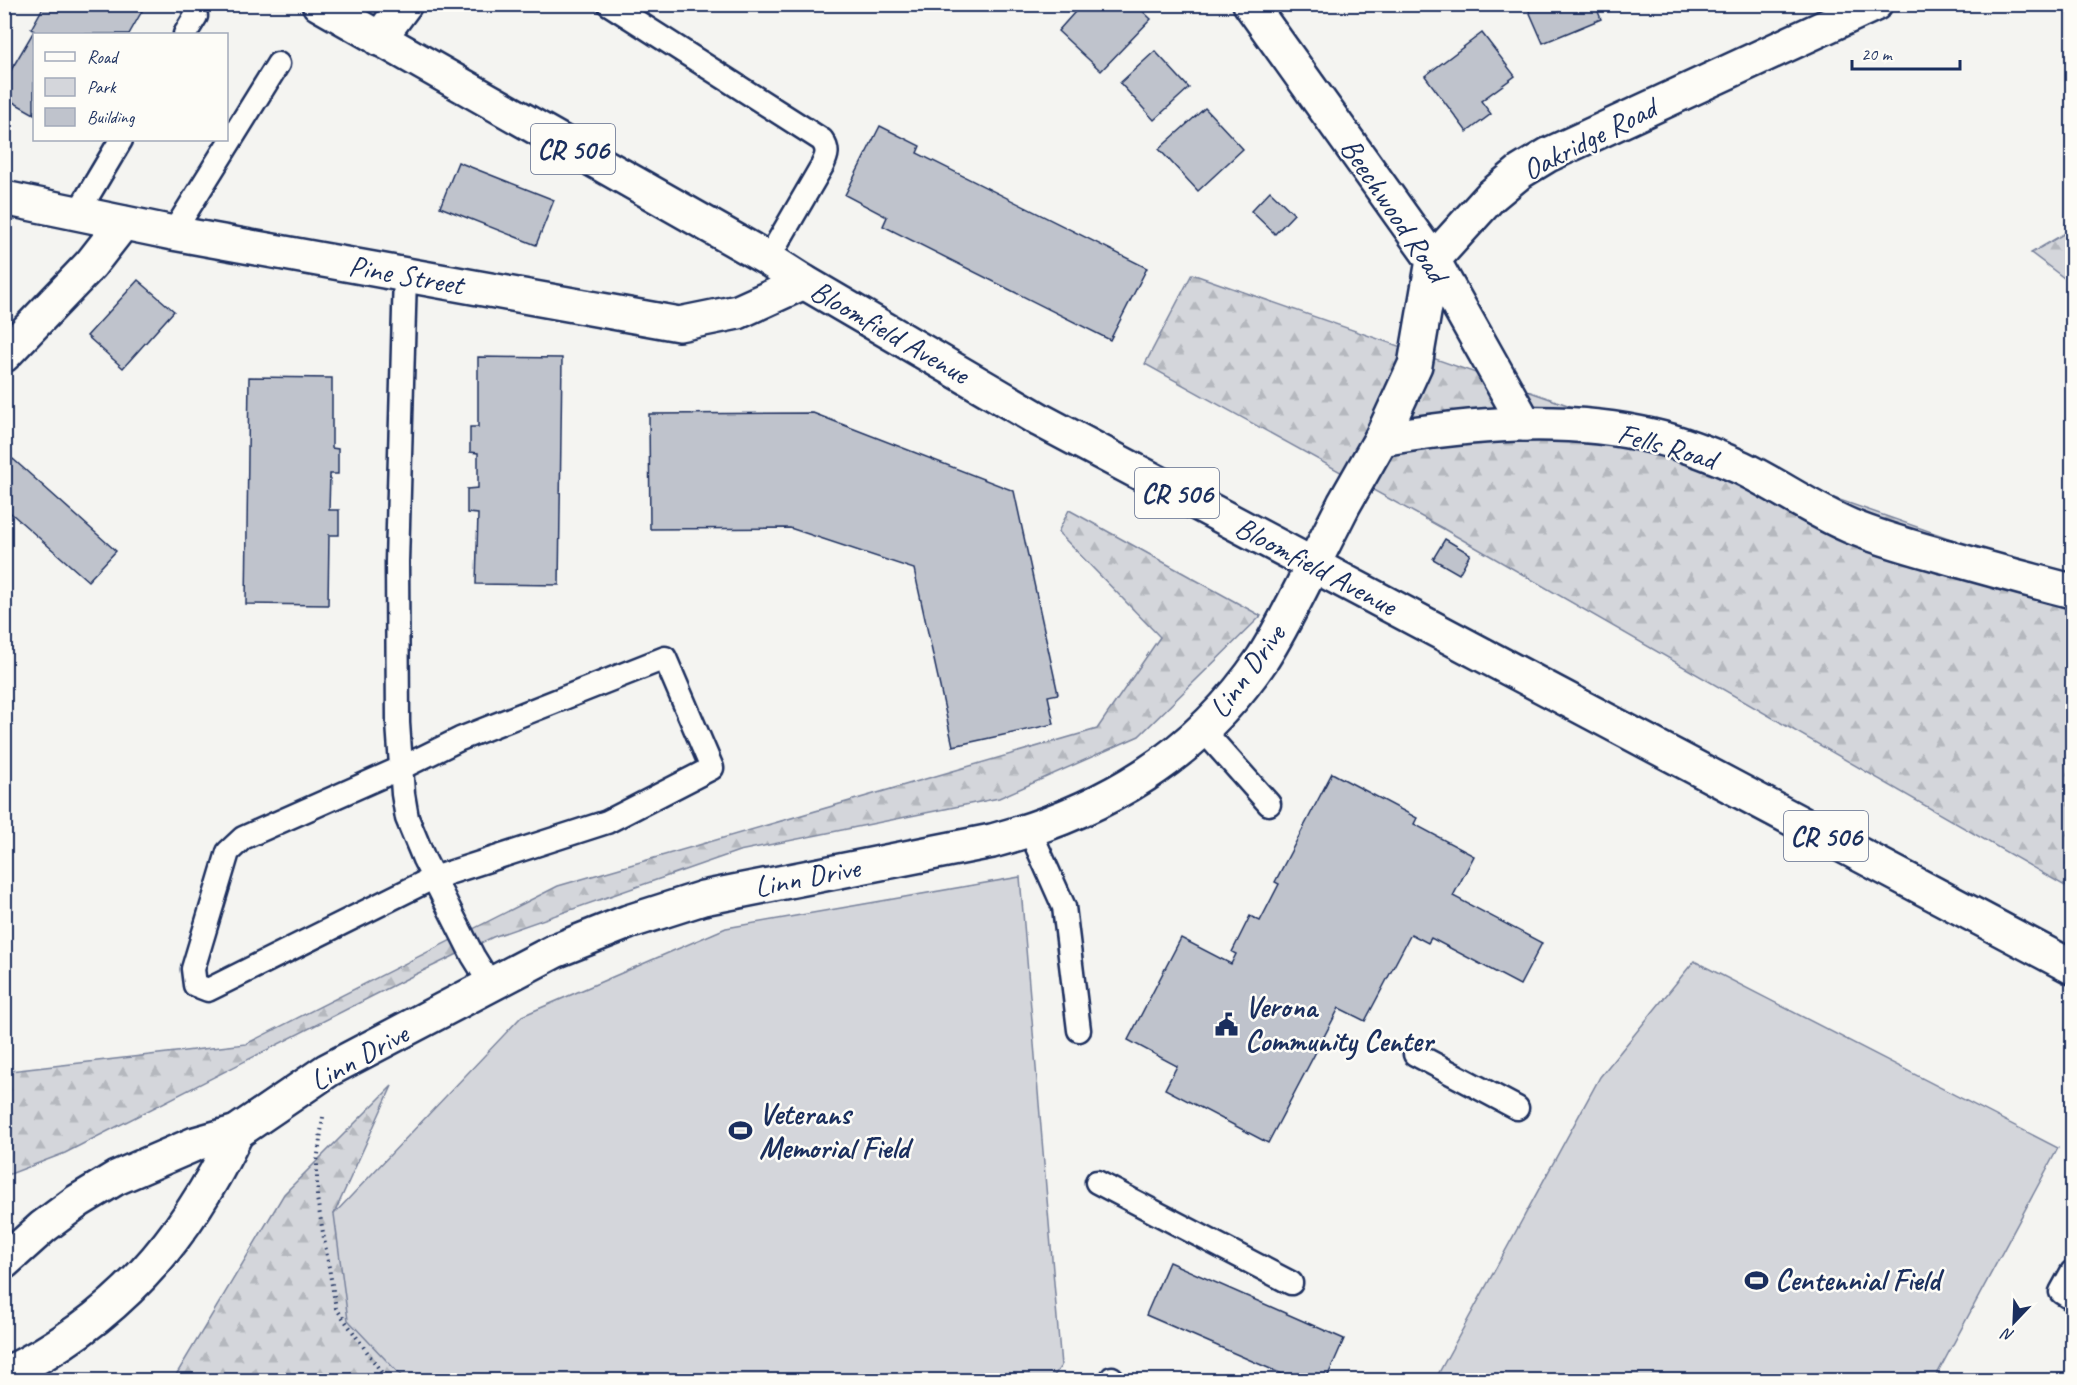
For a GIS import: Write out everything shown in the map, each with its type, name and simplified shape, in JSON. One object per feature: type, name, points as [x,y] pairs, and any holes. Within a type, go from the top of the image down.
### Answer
[{"type":"street","name":"Bloomfield Avenue","points":[[319,4],[768,259],[1040,420],[2073,967]]},
{"type":"street","points":[[379,39],[405,4]]},
{"type":"street","name":"Beechwood Road","points":[[1250,4],[1433,260],[1525,424]]},
{"type":"street","name":"Oakridge Road","points":[[1433,260],[1491,196],[1520,172],[1548,155],[1875,4]]},
{"type":"street","name":"Pine Street","points":[[4,198],[173,233],[679,324],[738,312],[804,282]]},
{"type":"street","points":[[4,355],[91,264],[123,223]]},
{"type":"street","points":[[1313,565],[1381,439],[1415,364],[1433,260]]},
{"type":"street","name":"Fells Road","points":[[1381,439],[1444,428],[1525,424],[1604,428],[1652,436],[1689,447],[1743,469],[1817,511],[1860,530],[1924,551],[2073,591]]},
{"type":"street","name":"Linn Drive","points":[[4,1262],[43,1227],[78,1201],[116,1179],[195,1144],[237,1132],[328,1070],[555,951],[628,922],[702,898],[992,841],[1030,831],[1112,796],[1149,773],[1203,730],[1236,693],[1262,658],[1289,613],[1313,565]]},
{"type":"street","name":"Linn Drive","points":[[4,1375],[65,1341],[101,1314],[135,1283],[166,1249],[193,1213],[217,1173],[237,1132]]},
{"type":"lane","points":[[609,4],[822,140],[827,146],[827,155],[822,166],[768,259]]},
{"type":"lane","points":[[173,233],[278,64]]},
{"type":"lane","points":[[77,214],[121,141]]},
{"type":"lane","points":[[405,274],[397,562],[398,723],[407,818],[433,878],[473,956],[491,985]]},
{"type":"lane","points":[[665,658],[712,768],[607,822],[433,878],[208,990],[195,985],[194,969],[228,852],[243,838],[401,768],[460,739],[665,658]]},
{"type":"lane","points":[[1203,730],[1269,804]]},
{"type":"lane","points":[[1030,831],[1064,907],[1079,1030]]},
{"type":"lane","points":[[1415,1054],[1517,1108]]},
{"type":"lane","points":[[1097,1182],[1291,1283]]},
{"type":"lane","points":[[2073,1272],[2061,1292],[2073,1299]]},
{"type":"path","points":[[323,1114],[317,1162],[317,1198],[336,1308],[387,1380]]},
{"type":"green space","points":[[2072,229],[2072,284],[2031,253]]},
{"type":"green space","points":[[1192,274],[2072,581],[2072,890],[1442,528],[1145,364]]},
{"type":"green space","points":[[1069,510],[1261,616],[1139,736],[999,798],[739,851],[493,937],[65,1153],[5,1176],[5,1074],[10,1071],[246,1044],[558,886],[1097,729],[1160,637],[1058,532]]},
{"type":"green space","name":"Veterans Memorial Field","points":[[1020,877],[1061,1366],[1051,1380],[405,1380],[348,1320],[334,1214],[522,1016],[726,928]]},
{"type":"green space","name":"Centennial Field","points":[[1694,961],[2058,1148],[1934,1380],[1435,1380],[1600,1077]]},
{"type":"green space","points":[[392,1086],[334,1214],[413,1380],[173,1380],[284,1194]]},
{"type":"building","points":[[45,4],[146,4],[130,33],[33,33],[33,113],[4,97],[4,82],[34,31],[31,29]]},
{"type":"building","points":[[1082,4],[1135,4],[1151,19],[1101,71],[1058,31]]},
{"type":"building","points":[[1526,4],[1595,4],[1601,19],[1543,43]]},
{"type":"building","points":[[1482,33],[1515,76],[1481,101],[1491,114],[1467,132],[1425,76]]},
{"type":"building","points":[[1155,51],[1189,88],[1154,120],[1120,83]]},
{"type":"building","points":[[1205,108],[1243,149],[1198,191],[1159,149]]},
{"type":"building","points":[[880,126],[920,146],[917,153],[1147,268],[1110,340],[883,226],[887,217],[845,195]]},
{"type":"building","points":[[458,162],[554,200],[536,245],[440,207]]},
{"type":"building","points":[[1270,191],[1294,214],[1275,234],[1251,211]]},
{"type":"building","points":[[138,280],[174,311],[123,368],[87,336]]},
{"type":"building","points":[[478,357],[562,358],[559,585],[476,584],[478,514],[467,513],[467,489],[478,488],[478,453],[470,452],[470,427],[478,427]]},
{"type":"building","points":[[249,377],[332,378],[332,448],[338,449],[338,474],[330,474],[329,510],[339,510],[339,535],[329,535],[328,605],[246,604]]},
{"type":"building","points":[[813,413],[1014,491],[1058,694],[1048,696],[1054,724],[953,746],[914,569],[790,528],[650,529],[649,414]]},
{"type":"building","points":[[13,459],[116,551],[88,581],[4,507],[4,469]]},
{"type":"building","points":[[1445,539],[1470,554],[1459,574],[1433,559]]},
{"type":"building","points":[[1332,773],[1417,818],[1414,824],[1474,856],[1453,896],[1542,943],[1520,985],[1431,938],[1428,943],[1411,934],[1365,1021],[1339,1008],[1268,1143],[1165,1089],[1177,1066],[1128,1040],[1181,938],[1231,964],[1236,954],[1232,952],[1250,916],[1260,921],[1279,884],[1275,882]]},
{"type":"building","points":[[1169,1262],[1344,1339],[1326,1380],[1296,1380],[1146,1315]]},
{"type":"place","name":"Verona Community Center","points":[[1227,1024]]},
{"type":"place","name":"Veterans Memorial Field","points":[[741,1131]]},
{"type":"place","name":"Centennial Field","points":[[1757,1280]]}]
